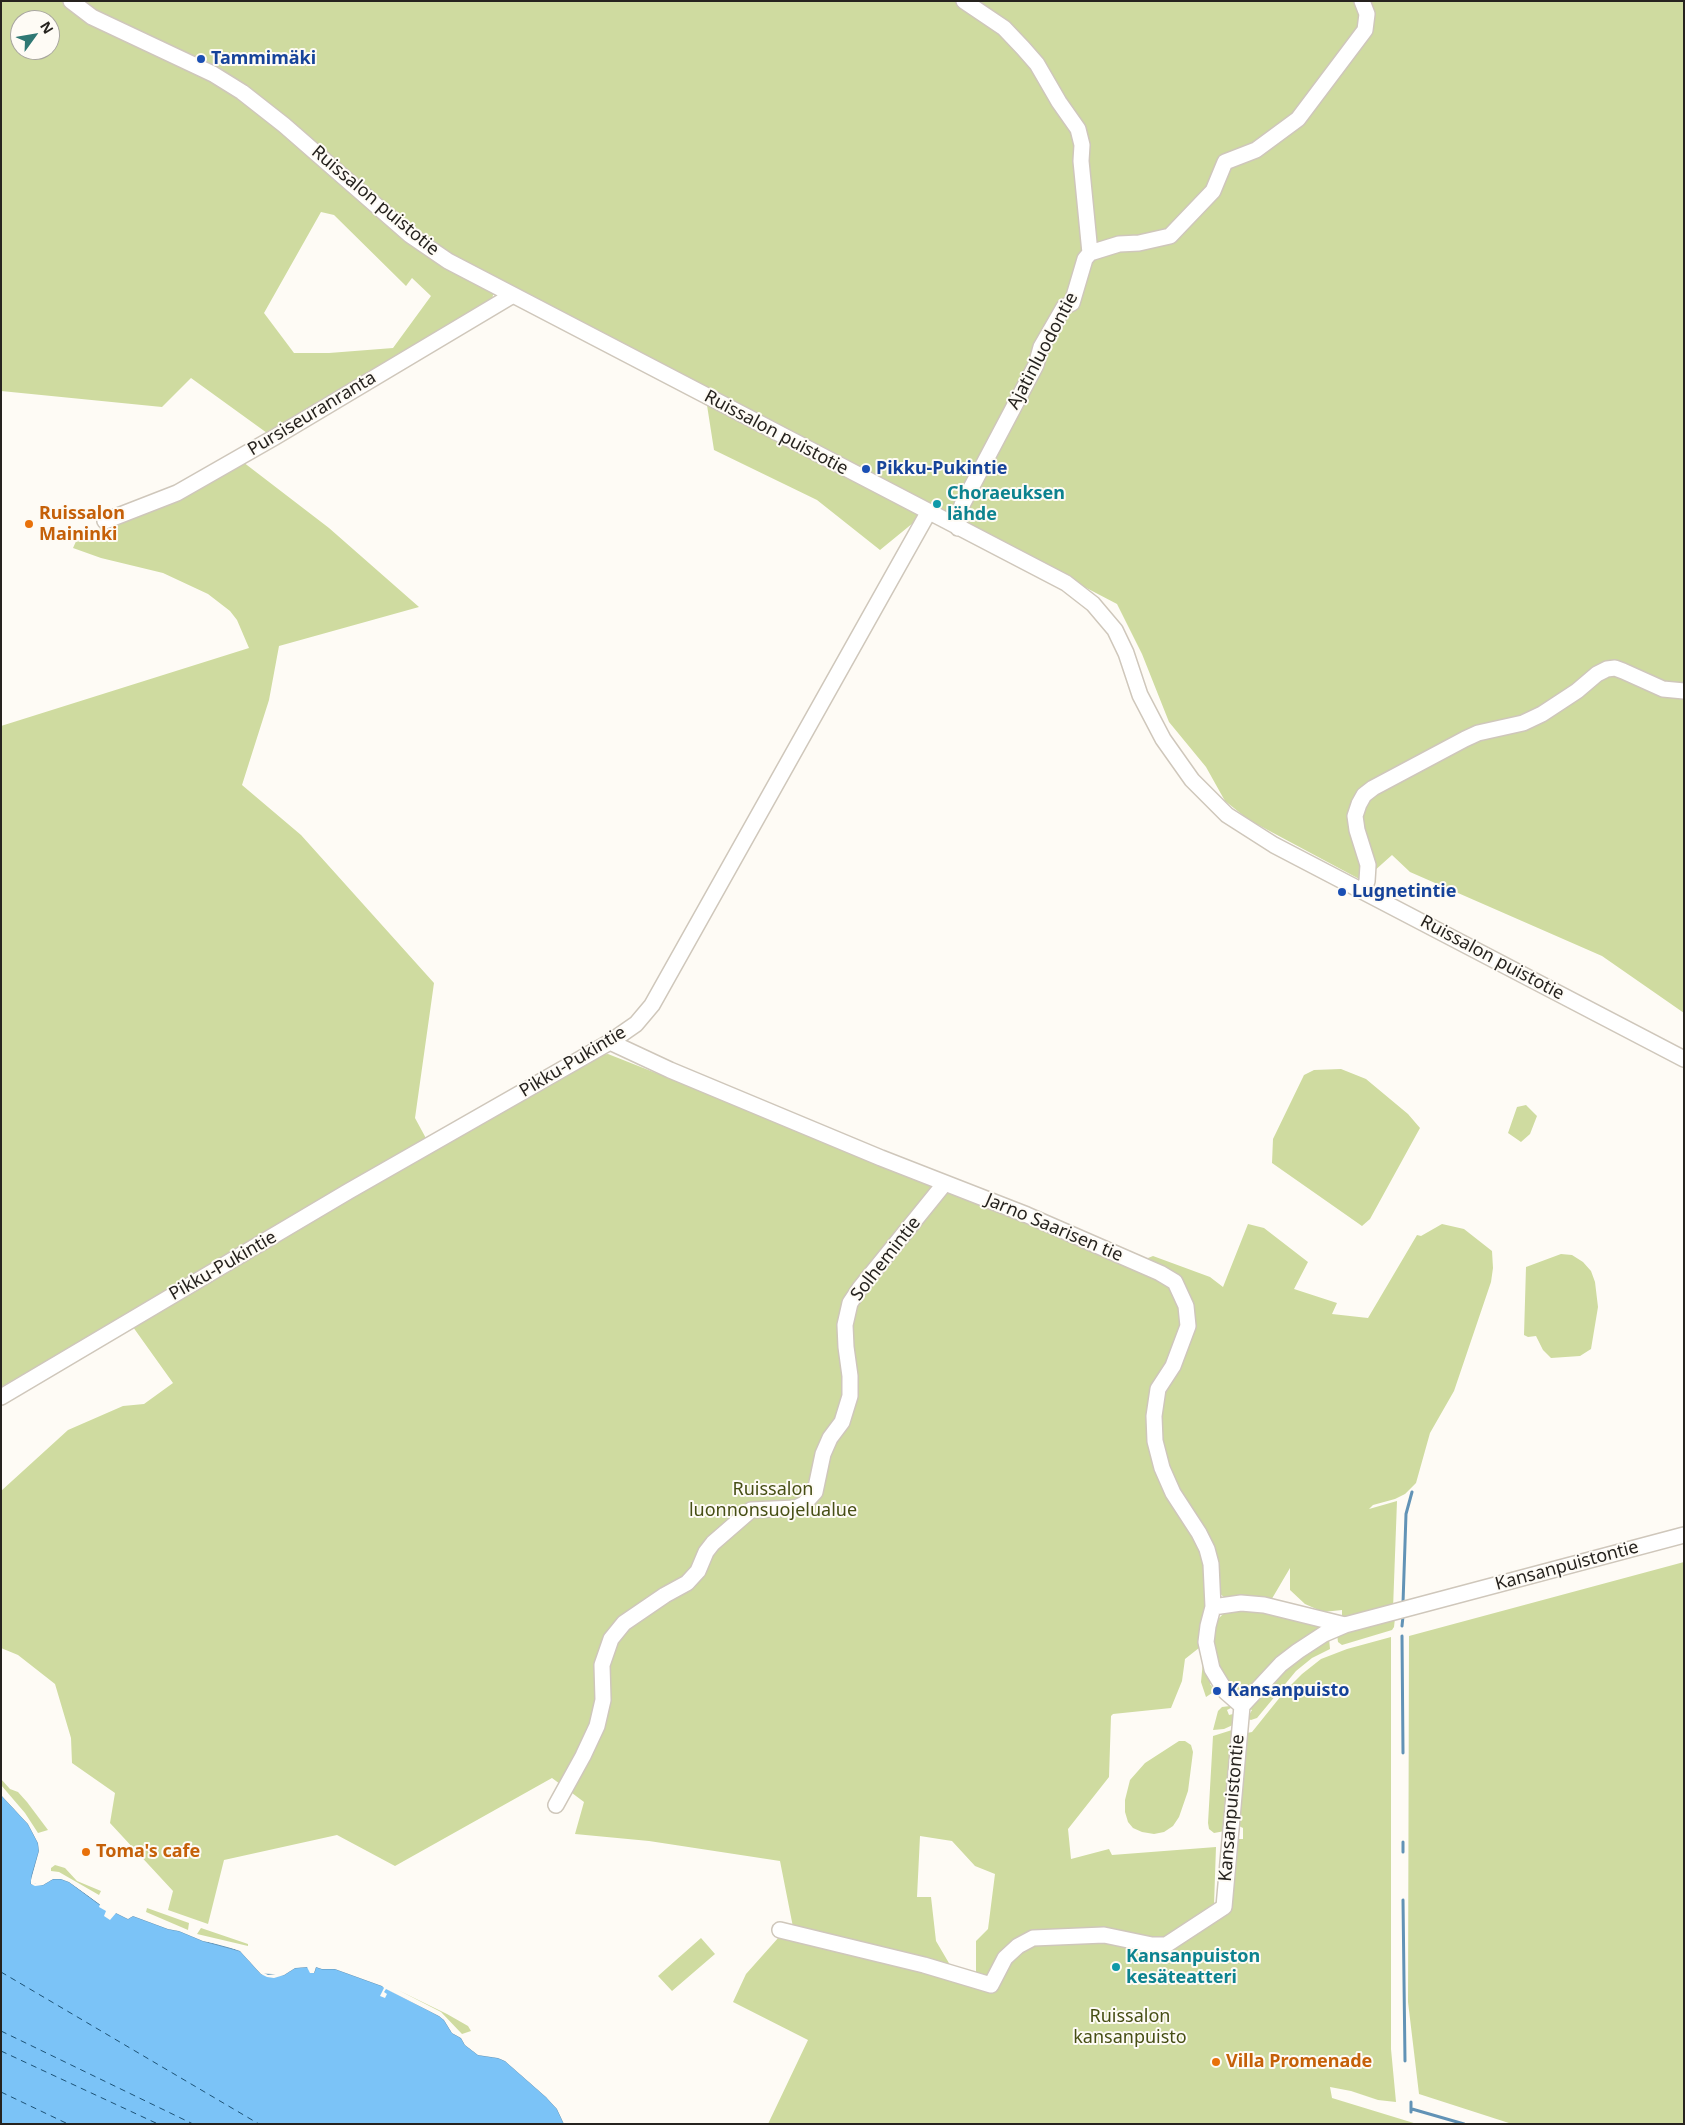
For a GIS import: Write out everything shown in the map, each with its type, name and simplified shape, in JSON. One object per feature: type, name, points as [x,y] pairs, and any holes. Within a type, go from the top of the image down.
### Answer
[{"type":"street","name":"Ruissalon puistotie","points":[[71,1],[106,24],[213,74],[242,92],[284,125],[410,235],[448,262],[1066,583],[1082,594],[1105,617],[1122,643],[1140,695],[1163,739],[1192,780],[1227,815],[1274,845],[1684,1058]]},
{"type":"street","name":"Ajatinluodontie","points":[[958,528],[962,505],[1036,365],[1041,347],[1064,308],[1072,303],[1085,259],[1090,253],[1081,161],[1082,145],[1078,129],[1058,102],[1037,64],[1023,48],[1004,28],[964,1]]},
{"type":"street","points":[[1090,253],[1119,244],[1139,243],[1170,236],[1213,191],[1225,162],[1256,150],[1298,118],[1365,30],[1367,14],[1362,1]]},
{"type":"street","name":"Pursiseuranranta","points":[[105,521],[177,493],[513,295]]},
{"type":"street","name":"Pikku-Pukintie","points":[[1,1397],[349,1191],[610,1042],[636,1024],[652,1005],[928,513]]},
{"type":"street","points":[[1363,891],[1367,881],[1368,865],[1357,830],[1355,816],[1362,799],[1373,788],[1478,733],[1523,724],[1542,714],[1577,691],[1597,674],[1607,669],[1615,668],[1663,689],[1684,691]]},
{"type":"street","name":"Jarno Saarisen tie","points":[[610,1042],[670,1070],[862,1151],[1027,1214],[1160,1273],[1175,1282],[1186,1306],[1188,1326],[1173,1366],[1158,1389],[1154,1416],[1155,1440],[1162,1468],[1173,1493],[1207,1549],[1211,1564],[1213,1608],[1206,1642],[1215,1677],[1232,1699],[1242,1706]]},
{"type":"street","name":"Solhemintie","points":[[556,1805],[597,1726],[603,1700],[602,1665],[611,1639],[624,1623],[665,1595],[687,1583],[698,1571],[706,1552],[722,1534],[751,1510],[796,1508],[804,1504],[815,1492],[823,1454],[830,1438],[842,1422],[850,1396],[845,1325],[850,1303],[946,1182]]},
{"type":"street","name":"Kansanpuistontie","points":[[780,1930],[924,1965],[991,1985],[1005,1958],[1018,1946],[1034,1938],[1104,1935],[1152,1945],[1166,1945],[1224,1908],[1242,1706],[1281,1664],[1324,1634],[1345,1625],[1684,1535]]},
{"type":"street","points":[[1213,1608],[1242,1603],[1264,1605],[1345,1625]]},
{"type":"green space","points":[[1,1],[1684,1],[1684,1013],[1602,956],[1410,872],[1392,855],[1363,881],[1249,820],[1225,801],[1206,767],[1169,722],[1142,654],[1117,604],[964,524],[913,523],[880,550],[817,500],[714,450],[704,386],[508,286],[493,295],[492,300],[267,433],[191,378],[162,407],[1,391]],"holes":[[[321,212],[334,215],[406,286],[412,278],[431,296],[393,348],[329,353],[294,353],[264,313]]]},
{"type":"green space","points":[[243,462],[329,528],[419,607],[279,646],[269,700],[242,785],[301,835],[434,983],[415,1118],[428,1142],[1,1387],[1,726],[249,648],[237,620],[230,611],[208,594],[163,573],[101,558],[73,548],[78,537],[164,504]]},
{"type":"green space","name":"Ruissalon luonnonsuojelualue","points":[[608,1054],[1144,1266],[1148,1258],[1153,1256],[1210,1277],[1223,1287],[1248,1224],[1264,1228],[1308,1262],[1294,1289],[1337,1303],[1332,1314],[1368,1318],[1417,1235],[1421,1236],[1442,1224],[1464,1229],[1492,1251],[1493,1268],[1491,1282],[1454,1391],[1430,1433],[1416,1483],[1405,1494],[1373,1505],[1369,1509],[1397,1501],[1393,1609],[1355,1619],[1342,1617],[1342,1610],[1323,1612],[1305,1604],[1290,1590],[1290,1568],[1270,1602],[1225,1598],[1219,1593],[1204,1644],[1185,1659],[1182,1681],[1171,1708],[1113,1714],[1111,1716],[1109,1777],[1068,1829],[1071,1859],[1109,1849],[1112,1855],[1216,1847],[1214,1905],[1228,1905],[1233,1839],[1243,1839],[1243,1828],[1237,1825],[1242,1734],[1252,1732],[1285,1691],[1321,1659],[1347,1649],[1391,1637],[1391,2049],[1396,2102],[1378,2100],[1351,2091],[1330,2087],[1332,2098],[1417,2124],[768,2124],[808,2040],[733,2002],[746,1974],[787,1928],[793,1927],[780,1861],[649,1841],[575,1834],[584,1802],[552,1778],[395,1866],[337,1835],[224,1860],[208,1924],[168,1910],[173,1891],[110,1823],[115,1793],[72,1763],[71,1738],[55,1684],[18,1655],[1,1648],[1,1491],[68,1430],[123,1406],[144,1404],[173,1383],[133,1327],[591,1056]],"holes":[[[920,1836],[952,1841],[975,1866],[995,1874],[988,1929],[976,1941],[976,1977],[953,1970],[936,1941],[931,1897],[917,1897]]]},
{"type":"green space","points":[[1341,1069],[1366,1079],[1408,1114],[1420,1128],[1370,1219],[1362,1226],[1272,1163],[1273,1139],[1304,1075],[1314,1070]]},
{"type":"green space","points":[[1526,1105],[1537,1116],[1530,1134],[1521,1142],[1508,1133],[1517,1107]]},
{"type":"green space","points":[[1561,1254],[1572,1255],[1583,1262],[1591,1271],[1595,1282],[1598,1307],[1591,1349],[1580,1356],[1551,1358],[1543,1350],[1536,1336],[1528,1337],[1524,1335],[1526,1267]]},
{"type":"green space","points":[[1684,1562],[1684,2124],[1512,2124],[1419,2094],[1408,2002],[1409,1636]]},
{"type":"green space","points":[[1254,1609],[1323,1625],[1247,1689],[1236,1690],[1221,1678],[1211,1644],[1215,1622],[1225,1612]]},
{"type":"green space","points":[[1395,1618],[1392,1630],[1342,1645],[1338,1642],[1337,1634]]},
{"type":"green space","points":[[1329,1638],[1330,1649],[1312,1658],[1296,1671],[1257,1718],[1251,1720],[1245,1718],[1252,1710],[1249,1709],[1271,1679]]},
{"type":"green space","points":[[1203,1661],[1213,1682],[1210,1684],[1215,1691],[1206,1697],[1201,1682]]},
{"type":"green space","points":[[1230,1706],[1231,1708],[1227,1710],[1229,1715],[1233,1714],[1235,1724],[1224,1729],[1213,1730],[1218,1711],[1222,1707]]},
{"type":"green space","points":[[1234,1730],[1225,1831],[1214,1833],[1209,1829],[1208,1823],[1213,1736]]},
{"type":"green space","points":[[1179,1741],[1185,1741],[1191,1745],[1193,1752],[1188,1791],[1179,1817],[1173,1826],[1164,1832],[1154,1834],[1133,1828],[1128,1822],[1125,1812],[1125,1800],[1130,1780],[1145,1763]]},
{"type":"green space","points":[[1,1779],[10,1789],[18,1792],[48,1830],[38,1833],[25,1813],[1,1785]]},
{"type":"green space","points":[[55,1865],[65,1868],[77,1881],[101,1891],[99,1895],[59,1872],[51,1871],[51,1868]]},
{"type":"green space","points":[[147,1908],[189,1923],[188,1930],[146,1912]]},
{"type":"green space","points":[[201,1928],[248,1944],[248,1946],[197,1934]]},
{"type":"green space","points":[[701,1938],[715,1954],[672,1991],[658,1976]]},
{"type":"green space","points":[[398,1990],[447,2014],[468,2026],[471,2031],[462,2034],[441,2012]]},
{"type":"water","points":[[1,1795],[28,1824],[38,1843],[39,1851],[31,1884],[43,1885],[53,1879],[69,1882],[100,1905],[128,1919],[133,1916],[203,1941],[240,1951],[261,1974],[284,1975],[295,1968],[307,1967],[314,1973],[316,1967],[335,1969],[382,1986],[439,2016],[444,2020],[452,2033],[461,2038],[465,2045],[478,2055],[505,2061],[546,2097],[557,2109],[564,2124],[1,2124]]},
{"type":"pier","points":[[1,1792],[30,1823],[40,1843],[41,1852],[33,1880],[35,1884],[53,1877],[71,1880],[102,1903],[128,1916],[133,1913],[169,1927],[180,1928],[204,1938],[241,1949],[262,1972],[268,1975],[283,1973],[292,1966],[308,1965],[312,1970],[316,1964],[322,1967],[336,1967],[383,1984],[440,2014],[454,2031],[462,2036],[477,2052],[498,2055],[506,2059],[548,2095],[560,2108],[567,2124],[564,2124],[557,2109],[546,2097],[505,2061],[478,2055],[465,2045],[461,2038],[452,2033],[444,2020],[439,2016],[386,1989],[384,1992],[387,1994],[385,1998],[380,1996],[384,1988],[382,1986],[335,1969],[316,1967],[314,1973],[310,1973],[307,1967],[295,1968],[284,1975],[274,1978],[267,1977],[261,1974],[240,1951],[224,1945],[203,1941],[133,1916],[128,1919],[116,1913],[110,1920],[104,1916],[106,1911],[99,1907],[100,1904],[69,1882],[53,1879],[43,1885],[35,1886],[31,1884],[39,1851],[38,1843],[28,1824],[1,1795]]},
{"type":"waterway","points":[[1403,1603],[1406,1514],[1412,1492]]},
{"type":"waterway","points":[[1402,1626],[1403,1616]]},
{"type":"waterway","points":[[1402,1636],[1403,1753]]},
{"type":"waterway","points":[[1403,1842],[1403,1852]]},
{"type":"waterway","points":[[1403,1900],[1405,2061]]},
{"type":"waterway","points":[[1411,2102],[1411,2112]]},
{"type":"waterway","points":[[1412,2109],[1464,2124]]},
{"type":"ferry route","points":[[1,1972],[259,2124]]},
{"type":"ferry route","points":[[1,2031],[193,2124]]},
{"type":"ferry route","points":[[1,2051],[158,2124]]},
{"type":"ferry route","points":[[1,2092],[68,2124]]},
{"type":"place","name":"Tammimäki","points":[[201,59]]},
{"type":"place","name":"Pikku-Pukintie","points":[[866,469]]},
{"type":"place","name":"Choraeuksen lähde","points":[[937,504]]},
{"type":"place","name":"Ruissalon Maininki","points":[[29,524]]},
{"type":"place","name":"Lugnetintie","points":[[1342,892]]},
{"type":"place","name":"Kansanpuisto","points":[[1217,1691]]},
{"type":"place","name":"Toma's cafe","points":[[86,1852]]},
{"type":"place","name":"Kansanpuiston kesäteatteri","points":[[1116,1967]]},
{"type":"place","name":"Villa Promenade","points":[[1216,2062]]},
{"type":"park label","name":"Ruissalon kansanpuisto","points":[[1130,2027]]}]
